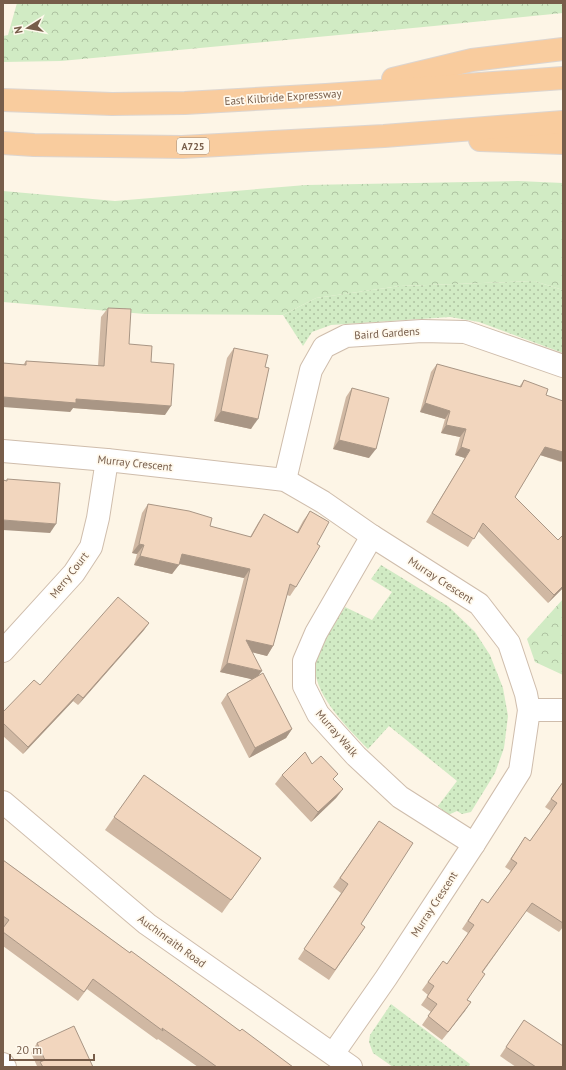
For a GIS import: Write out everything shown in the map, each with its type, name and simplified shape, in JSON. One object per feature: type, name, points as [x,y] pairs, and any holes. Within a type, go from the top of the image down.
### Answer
[{"type":"highway","points":[[326,95],[472,60],[563,50]]},
{"type":"highway","name":"East Kilbride Expressway","points":[[3,100],[112,104],[185,103],[326,95],[514,80],[563,78]]},
{"type":"highway","name":"A725","points":[[3,143],[41,146],[182,147],[384,136],[563,122]]},
{"type":"highway","name":"A725","points":[[384,136],[563,144]]},
{"type":"street","name":"Baird Gardens","points":[[285,480],[310,370],[324,346],[346,336],[422,331],[465,332],[563,366]]},
{"type":"street","name":"Murray Crescent","points":[[3,452],[107,460],[285,480],[323,502],[372,536],[479,604],[509,643],[526,694],[528,710],[520,770],[474,844],[386,978],[333,1054]]},
{"type":"street","name":"Merry Court","points":[[3,651],[74,573],[91,547],[98,518],[107,460]]},
{"type":"street","name":"Murray Walk","points":[[372,536],[316,633],[304,661],[304,686],[318,714],[356,756],[400,797],[474,844]]},
{"type":"street","points":[[528,710],[563,710]]},
{"type":"street","name":"Auchinraith Road","points":[[3,802],[147,924],[350,1067]]},
{"type":"green space","points":[[17,3],[563,3],[563,13],[61,61],[3,62],[3,36],[8,35]]},
{"type":"green space","points":[[518,181],[563,183],[563,290],[534,281],[400,286],[316,298],[283,315],[145,314],[3,302],[3,191],[115,201],[306,185]]},
{"type":"green space","points":[[534,281],[563,290],[563,353],[479,322],[450,317],[331,325],[312,332],[303,346],[283,315],[316,298],[400,286]]},
{"type":"green space","points":[[381,565],[448,606],[475,632],[490,655],[503,688],[508,716],[504,748],[495,773],[471,812],[462,814],[457,811],[448,815],[438,806],[457,781],[389,726],[368,749],[332,709],[318,685],[315,673],[318,655],[324,641],[345,607],[372,620],[392,592],[371,579]]},
{"type":"green space","points":[[563,599],[563,675],[535,662],[527,639]]},
{"type":"green space","points":[[391,1004],[470,1064],[469,1067],[393,1067],[373,1053],[369,1042],[370,1035]]},
{"type":"building","points":[[108,308],[131,309],[129,344],[152,346],[151,362],[174,364],[171,406],[76,399],[76,403],[3,397],[3,363],[26,365],[26,361],[104,366]]},
{"type":"building","points":[[234,348],[268,355],[265,367],[269,368],[258,419],[221,411]]},
{"type":"building","points":[[437,364],[521,387],[524,380],[548,389],[546,395],[563,401],[563,452],[545,447],[515,497],[558,540],[563,535],[563,586],[554,595],[483,523],[474,539],[432,513],[470,450],[461,447],[466,429],[446,425],[450,411],[425,403]]},
{"type":"building","points":[[352,388],[389,398],[376,449],[339,440]]},
{"type":"building","points":[[7,479],[60,483],[56,524],[3,520],[3,480],[7,481]]},
{"type":"building","points":[[148,504],[189,511],[212,518],[210,526],[251,537],[264,514],[298,533],[310,511],[329,522],[317,544],[320,546],[296,587],[290,584],[273,646],[246,640],[262,671],[227,663],[250,569],[182,554],[179,565],[140,556],[144,545],[139,544]]},
{"type":"building","points":[[118,597],[149,623],[83,698],[78,694],[28,747],[3,723],[3,712],[34,680],[40,685]]},
{"type":"building","points":[[263,673],[292,729],[255,748],[227,694]]},
{"type":"building","points":[[305,752],[312,764],[321,756],[338,774],[333,779],[343,789],[318,812],[282,775]]},
{"type":"building","points":[[144,775],[261,858],[231,900],[114,817]]},
{"type":"building","points":[[563,782],[563,923],[532,903],[482,972],[485,974],[467,1000],[471,1002],[448,1032],[428,1016],[437,1004],[427,997],[434,986],[428,982],[443,961],[447,964],[474,925],[468,921],[482,899],[488,903],[517,863],[511,859],[525,837],[530,841],[557,803],[551,799]]},
{"type":"building","points":[[379,821],[413,843],[361,924],[365,927],[335,970],[304,949],[348,884],[340,878]]},
{"type":"building","points":[[3,860],[130,953],[131,951],[240,1031],[242,1029],[293,1067],[217,1067],[162,1028],[163,1031],[93,979],[84,992],[3,932],[3,928],[9,920],[3,916]]},
{"type":"building","points":[[524,1020],[563,1046],[563,1067],[536,1067],[506,1047]]},
{"type":"building","points":[[74,1026],[93,1067],[43,1067],[40,1062],[45,1060],[37,1043]]}]
